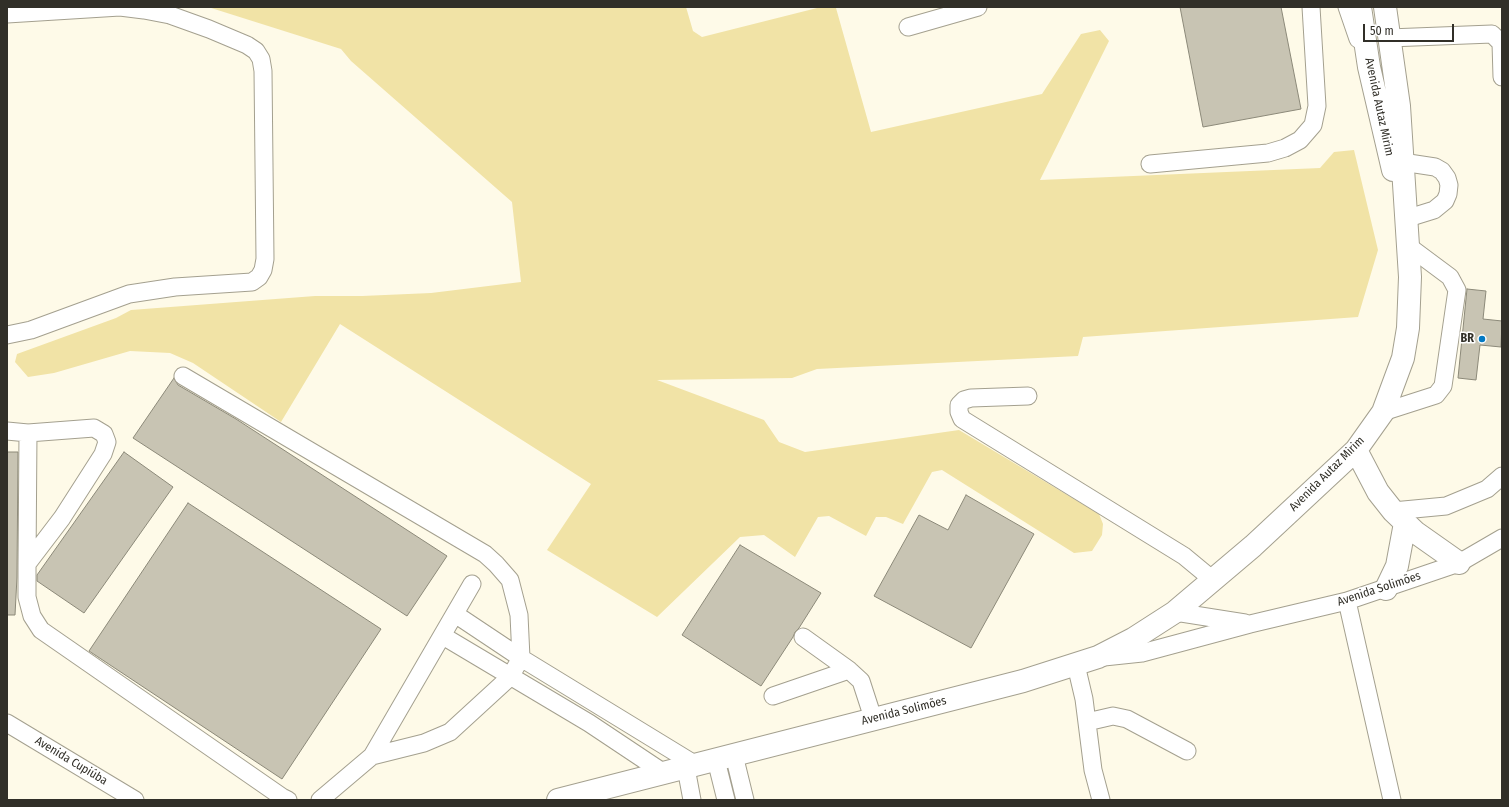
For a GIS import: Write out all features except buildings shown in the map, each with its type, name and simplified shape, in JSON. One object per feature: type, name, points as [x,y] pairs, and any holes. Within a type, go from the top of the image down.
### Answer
[{"type":"main road","name":"Avenida Autaz Mirim","points":[[1360,7],[1369,67],[1389,156],[1405,212]]},
{"type":"main road","name":"Avenida Autaz Mirim","points":[[1098,657],[1133,640],[1175,612],[1253,546],[1356,450],[1383,412],[1403,358],[1408,328],[1410,277],[1399,106],[1385,7]]},
{"type":"main road","points":[[1356,450],[1378,492],[1399,517],[1436,548],[1459,563]]},
{"type":"main road","points":[[1386,589],[1398,566],[1399,517]]},
{"type":"main road","name":"Avenida Solimões","points":[[558,800],[664,774],[873,718],[1023,681],[1098,657]]},
{"type":"street","points":[[7,14],[120,7],[144,10],[170,16],[209,29],[247,45],[256,51],[261,59],[263,71],[265,259],[263,270],[259,277],[252,282],[175,287],[136,292],[31,330],[7,335]]},
{"type":"street","points":[[908,27],[978,7]]},
{"type":"street","points":[[1150,164],[1268,153],[1285,148],[1300,140],[1313,125],[1317,106],[1311,7]]},
{"type":"street","points":[[1347,7],[1369,67]]},
{"type":"street","points":[[1389,38],[1492,34],[1501,43],[1502,77]]},
{"type":"street","points":[[1402,162],[1435,168],[1442,171],[1447,178],[1449,185],[1448,194],[1445,201],[1434,210],[1405,212]]},
{"type":"street","points":[[1383,412],[1436,395],[1443,386],[1457,290],[1450,277],[1408,245]]},
{"type":"street","points":[[183,376],[485,554],[510,580],[519,615],[521,658],[510,677],[450,732],[424,743],[372,756]]},
{"type":"street","points":[[1028,396],[971,398],[964,400],[959,405],[959,412],[962,418],[1184,556],[1213,580]]},
{"type":"street","points":[[7,430],[28,433],[94,428],[104,434],[107,442],[103,454],[66,512],[27,564]]},
{"type":"street","points":[[28,433],[27,598],[32,616],[41,630],[282,798],[288,800]]},
{"type":"street","points":[[1399,517],[1446,506],[1487,489],[1502,476]]},
{"type":"street","name":"Avenida Solimões","points":[[1098,657],[1142,654],[1250,624],[1347,601],[1459,563],[1502,538]]},
{"type":"street","points":[[320,800],[372,756],[472,584]]},
{"type":"street","points":[[1347,601],[1392,800]]},
{"type":"street","name":"Avenida Solimões","points":[[1175,612],[1250,624]]},
{"type":"street","points":[[455,614],[521,658],[708,762],[745,800]]},
{"type":"street","points":[[443,636],[589,723],[664,774]]},
{"type":"street","points":[[803,637],[849,670],[861,681],[873,718]]},
{"type":"street","points":[[1076,665],[1084,699],[1093,770],[1101,800]]},
{"type":"street","points":[[773,696],[849,670]]},
{"type":"street","points":[[1087,722],[1113,716],[1127,719],[1187,751]]},
{"type":"street","name":"Avenida Cupiúba","points":[[7,723],[135,800]]},
{"type":"street","points":[[692,800],[708,762]]},
{"type":"street","points":[[708,762],[726,800]]},
{"type":"shaded area","points":[[208,7],[686,7],[693,31],[702,37],[821,7],[836,8],[871,132],[1042,94],[1081,34],[1100,30],[1109,41],[1040,180],[1320,168],[1334,152],[1354,150],[1378,250],[1358,317],[1083,337],[1078,356],[817,369],[792,378],[657,380],[764,420],[779,442],[805,452],[959,430],[1099,514],[1103,524],[1102,535],[1092,551],[1074,553],[942,470],[932,472],[903,524],[886,517],[876,517],[866,536],[829,516],[818,517],[795,557],[764,535],[740,537],[657,617],[547,550],[591,484],[340,324],[281,422],[193,363],[170,353],[130,351],[54,373],[28,377],[15,362],[17,354],[116,318],[131,310],[315,296],[362,296],[431,293],[521,282],[512,202],[351,61],[341,49]]},
{"type":"place","name":"BR","points":[[1482,339]]}]
